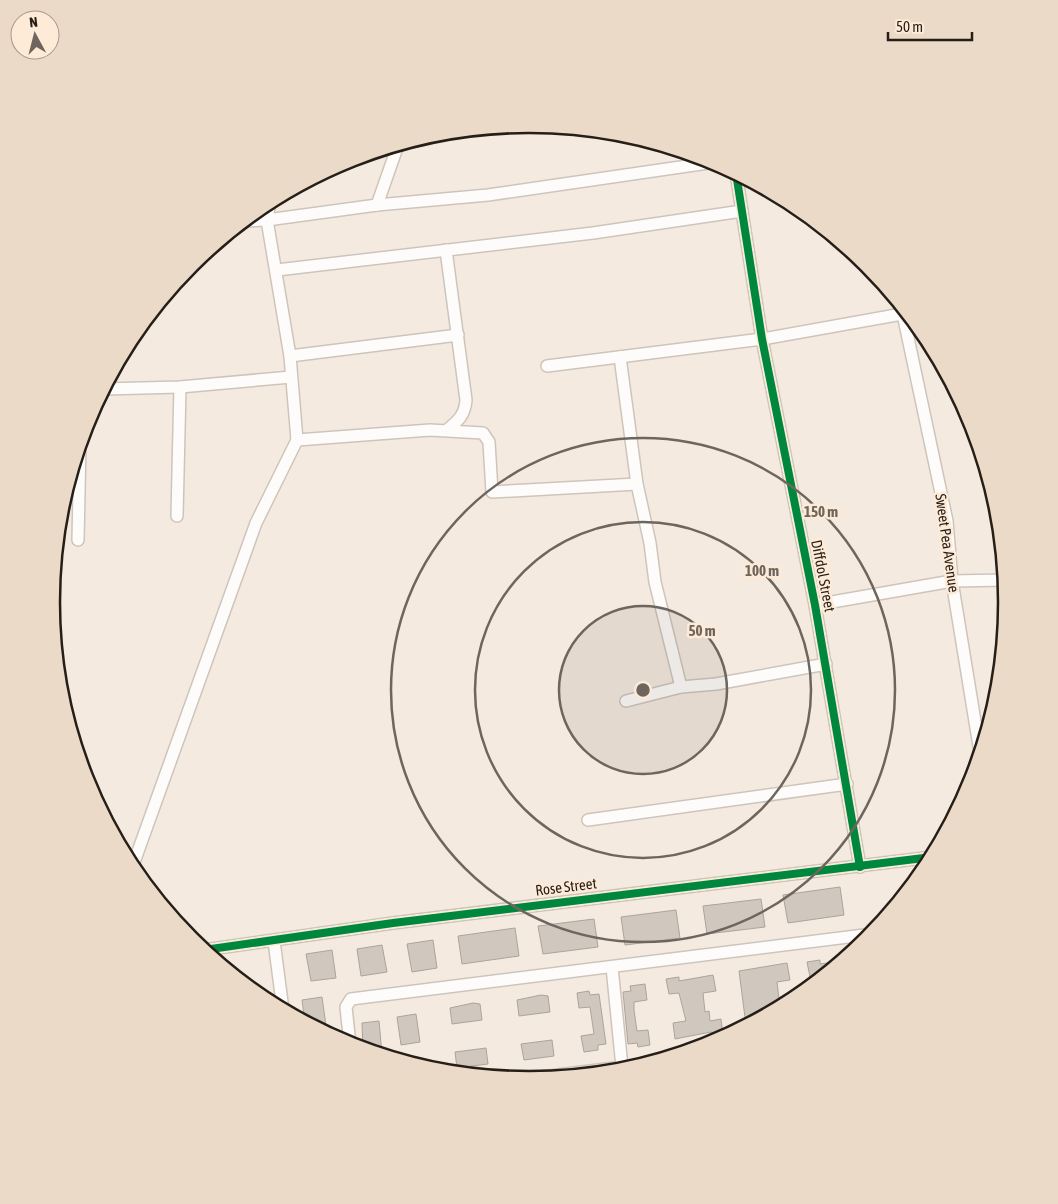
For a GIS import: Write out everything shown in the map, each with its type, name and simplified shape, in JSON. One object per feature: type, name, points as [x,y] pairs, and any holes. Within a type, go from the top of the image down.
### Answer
[{"type":"street","points":[[377,205],[395,153]]},
{"type":"street","points":[[256,220],[377,205],[488,195],[697,165]]},
{"type":"street","name":"Diffdol Street","points":[[737,182],[762,339],[826,664],[860,867]]},
{"type":"street","points":[[277,270],[593,233],[742,210]]},
{"type":"street","points":[[136,858],[256,523],[297,440],[290,356],[268,220],[269,211]]},
{"type":"street","points":[[446,250],[458,335],[465,411],[460,419],[447,430]]},
{"type":"street","points":[[547,366],[762,339],[897,311]]},
{"type":"street","name":"Sweet Pea Avenue","points":[[903,319],[946,521],[952,581],[978,738]]},
{"type":"street","points":[[290,356],[458,335]]},
{"type":"street","points":[[620,357],[637,484],[650,543],[655,582],[682,687]]},
{"type":"street","points":[[111,389],[180,387],[291,377]]},
{"type":"street","points":[[177,516],[180,387]]},
{"type":"street","points":[[297,440],[447,430],[483,433],[489,442],[492,492],[637,484]]},
{"type":"street","points":[[78,540],[79,469]]},
{"type":"street","points":[[815,605],[952,581],[997,580]]},
{"type":"street","points":[[626,701],[682,687],[716,684],[826,664]]},
{"type":"street","points":[[588,820],[846,784]]},
{"type":"street","name":"Rose Street","points":[[213,949],[394,922],[922,858]]},
{"type":"street","points":[[349,1035],[346,1007],[351,999],[859,936]]},
{"type":"street","points":[[274,940],[282,1000]]},
{"type":"street","points":[[612,967],[621,1062]]},
{"type":"building","points":[[840,887],[844,915],[788,923],[783,895]]},
{"type":"building","points":[[761,899],[765,927],[707,934],[703,906]]},
{"type":"building","points":[[676,910],[680,938],[625,945],[621,917]]},
{"type":"building","points":[[594,919],[598,947],[543,954],[538,926]]},
{"type":"building","points":[[515,928],[519,956],[462,964],[458,936]]},
{"type":"building","points":[[433,940],[437,968],[412,972],[407,944]]},
{"type":"building","points":[[382,945],[387,972],[361,976],[357,949]]},
{"type":"building","points":[[332,950],[336,978],[311,981],[306,954]]},
{"type":"building","points":[[820,960],[820,964],[829,963],[810,977],[807,962]]},
{"type":"building","points":[[787,963],[790,980],[777,982],[779,999],[745,1018],[739,971]]},
{"type":"building","points":[[713,975],[716,991],[703,993],[705,1012],[709,1011],[710,1021],[721,1019],[722,1029],[711,1034],[711,1032],[675,1039],[673,1023],[686,1021],[679,993],[669,994],[666,979],[679,977],[679,981]]},
{"type":"building","points":[[645,984],[647,1000],[634,1002],[634,1010],[637,1031],[648,1030],[650,1045],[638,1047],[637,1043],[628,1044],[623,992],[631,991],[630,986]]},
{"type":"building","points":[[589,991],[590,995],[599,994],[606,1044],[598,1045],[598,1050],[584,1052],[581,1036],[594,1034],[590,1007],[579,1008],[577,993]]},
{"type":"building","points":[[541,995],[548,996],[550,1012],[519,1016],[517,1000]]},
{"type":"building","points":[[322,997],[326,1025],[304,1013],[302,1000]]},
{"type":"building","points":[[473,1003],[480,1004],[482,1020],[452,1024],[450,1008]]},
{"type":"building","points":[[416,1014],[420,1042],[401,1045],[397,1017]]},
{"type":"building","points":[[379,1021],[381,1047],[363,1040],[362,1023]]},
{"type":"building","points":[[552,1040],[554,1056],[524,1060],[521,1044]]},
{"type":"building","points":[[486,1048],[488,1064],[467,1067],[457,1065],[455,1052]]},
{"type":"cycle path","points":[[737,182],[762,339],[815,605],[860,867]]},
{"type":"cycle path","points":[[213,949],[393,923],[922,858]]}]
